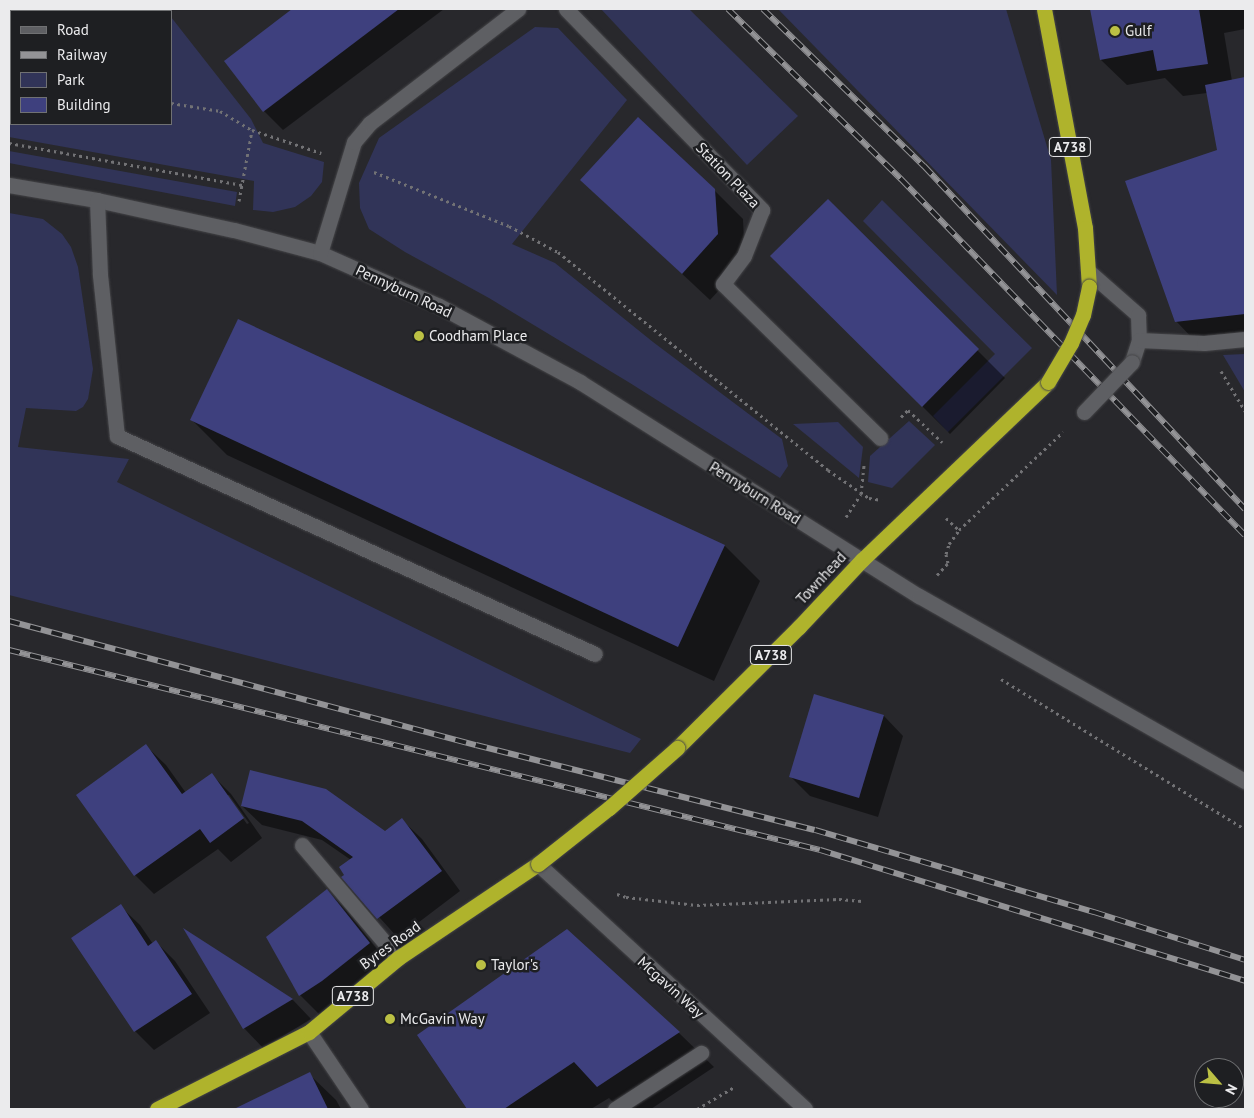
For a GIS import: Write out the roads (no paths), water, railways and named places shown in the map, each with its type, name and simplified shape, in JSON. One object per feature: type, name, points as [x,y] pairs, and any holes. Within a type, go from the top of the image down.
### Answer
[{"type":"highway","name":"A738","points":[[1044,9],[1085,228],[1088,271]]},
{"type":"highway","name":"Townhead","points":[[538,864],[609,808],[676,748],[799,627],[862,560],[927,500],[1048,382],[1074,336],[1083,315],[1089,287],[1088,271]]},
{"type":"highway","name":"Byres Road","points":[[157,1109],[309,1032],[398,958],[538,864]]},
{"type":"street","points":[[320,253],[354,142],[370,123],[518,9]]},
{"type":"street","name":"Station Plaza","points":[[566,9],[762,210],[744,256],[724,284],[880,438]]},
{"type":"street","name":"Pennyburn Road","points":[[9,184],[97,200],[234,230],[320,253],[439,306],[580,382],[919,596],[1245,781]]},
{"type":"street","points":[[97,200],[100,275],[118,436],[595,654]]},
{"type":"street","points":[[1084,412],[1132,362],[1139,340],[1138,315],[1088,271]]},
{"type":"street","points":[[1139,340],[1204,343],[1245,339]]},
{"type":"street","points":[[302,845],[398,958]]},
{"type":"street","name":"Mcgavin Way","points":[[538,864],[805,1109]]},
{"type":"street","points":[[309,1032],[361,1109]]},
{"type":"street","points":[[615,1109],[701,1054]]},
{"type":"railway","points":[[728,9],[901,179],[1245,535]]},
{"type":"railway","points":[[763,9],[924,166],[1245,509]]},
{"type":"railway","points":[[9,621],[476,745],[815,830],[1094,912],[1245,960]]},
{"type":"railway","points":[[9,650],[820,850],[1245,981]]},
{"type":"place","name":"Gulf","points":[[1115,31]]},
{"type":"place","name":"Coodham Place","points":[[419,336]]},
{"type":"place","name":"Taylor's","points":[[481,965]]},
{"type":"place","name":"McGavin Way","points":[[390,1019]]}]
